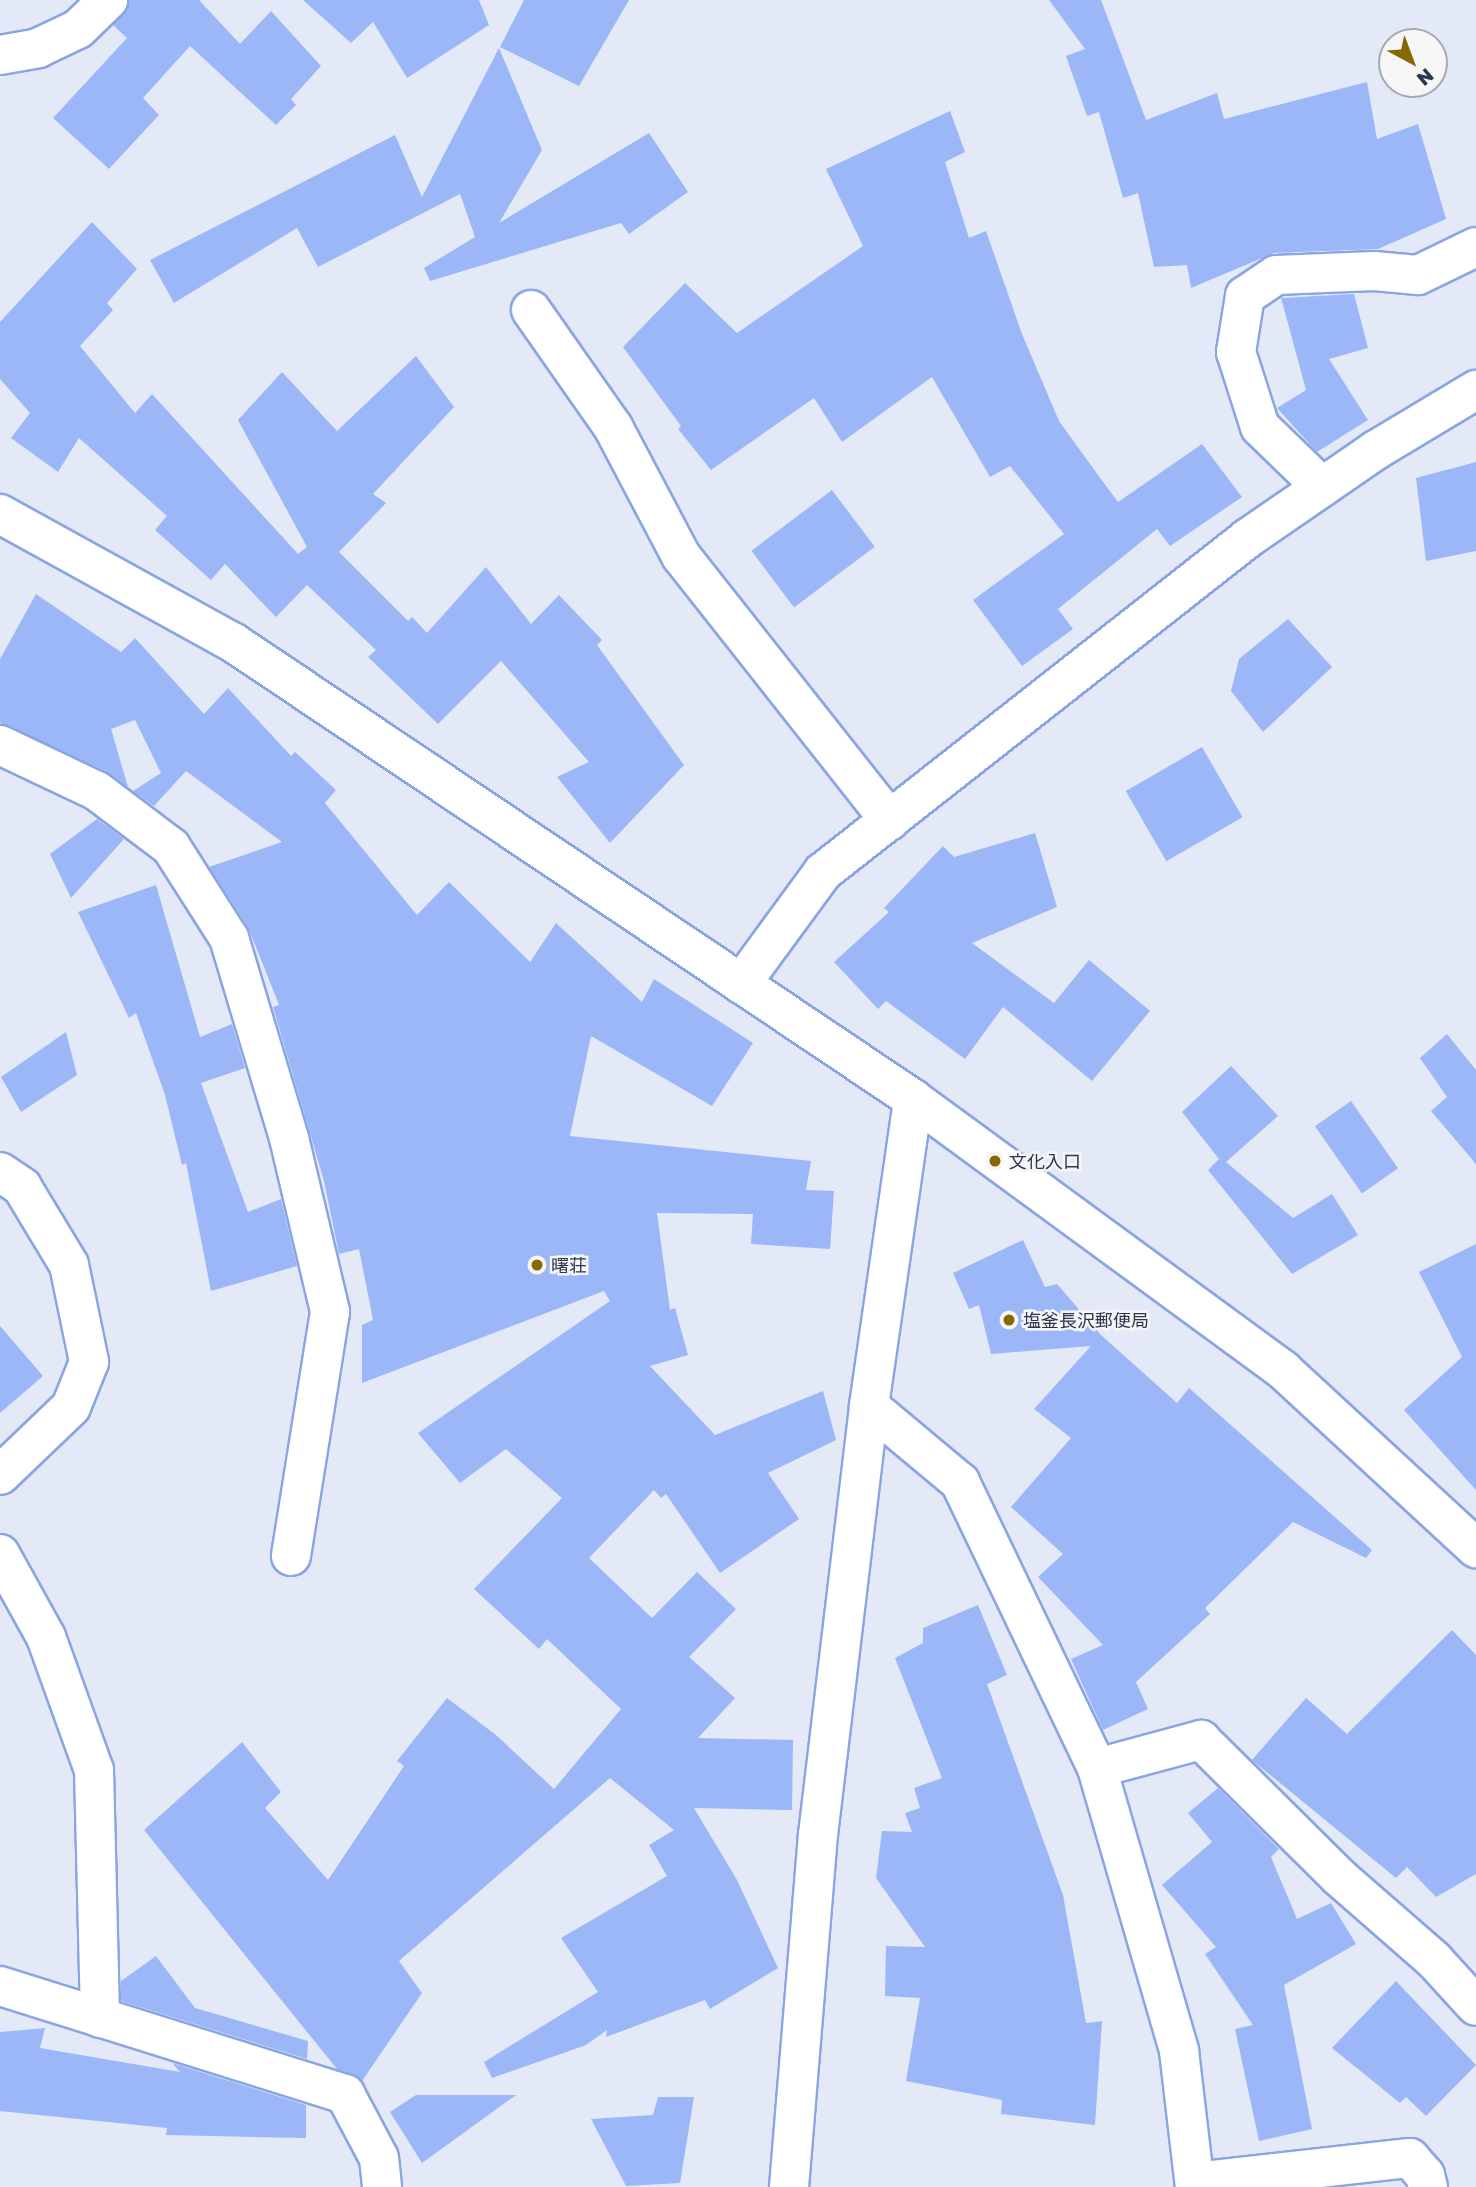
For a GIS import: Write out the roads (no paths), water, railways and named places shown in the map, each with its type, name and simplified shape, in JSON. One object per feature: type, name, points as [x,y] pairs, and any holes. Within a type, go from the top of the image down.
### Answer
[{"type":"street","points":[[0,55],[38,48],[78,29],[108,0]]},
{"type":"street","points":[[1322,487],[1261,427],[1236,352],[1245,296],[1276,275],[1374,271],[1418,275],[1476,247]]},
{"type":"street","points":[[531,310],[613,427],[681,556],[890,821]]},
{"type":"street","points":[[741,984],[823,872],[1248,538],[1322,487],[1476,390]]},
{"type":"street","points":[[0,514],[234,643],[913,1099],[1283,1370],[1476,1548]]},
{"type":"street","points":[[0,745],[97,791],[171,846],[229,938],[289,1138],[330,1312],[291,1556]]},
{"type":"street","points":[[789,2187],[818,1835],[869,1406],[913,1099]]},
{"type":"street","points":[[0,1172],[22,1187],[69,1265],[89,1362],[71,1407],[0,1475]]},
{"type":"street","points":[[869,1406],[960,1482],[1097,1768],[1179,2051],[1195,2185],[1410,2158],[1425,2175],[1428,2187]]},
{"type":"street","points":[[0,1554],[46,1637],[94,1770],[100,2018]]},
{"type":"street","points":[[1097,1768],[1201,1740],[1339,1877],[1434,1960],[1476,2006]]},
{"type":"street","points":[[0,1986],[345,2094],[379,2158],[382,2187]]},
{"type":"place","name":"文化入口","points":[[995,1161]]},
{"type":"place","name":"曙荘","points":[[537,1265]]},
{"type":"place","name":"塩釜長沢郵便局","points":[[1009,1320]]}]
